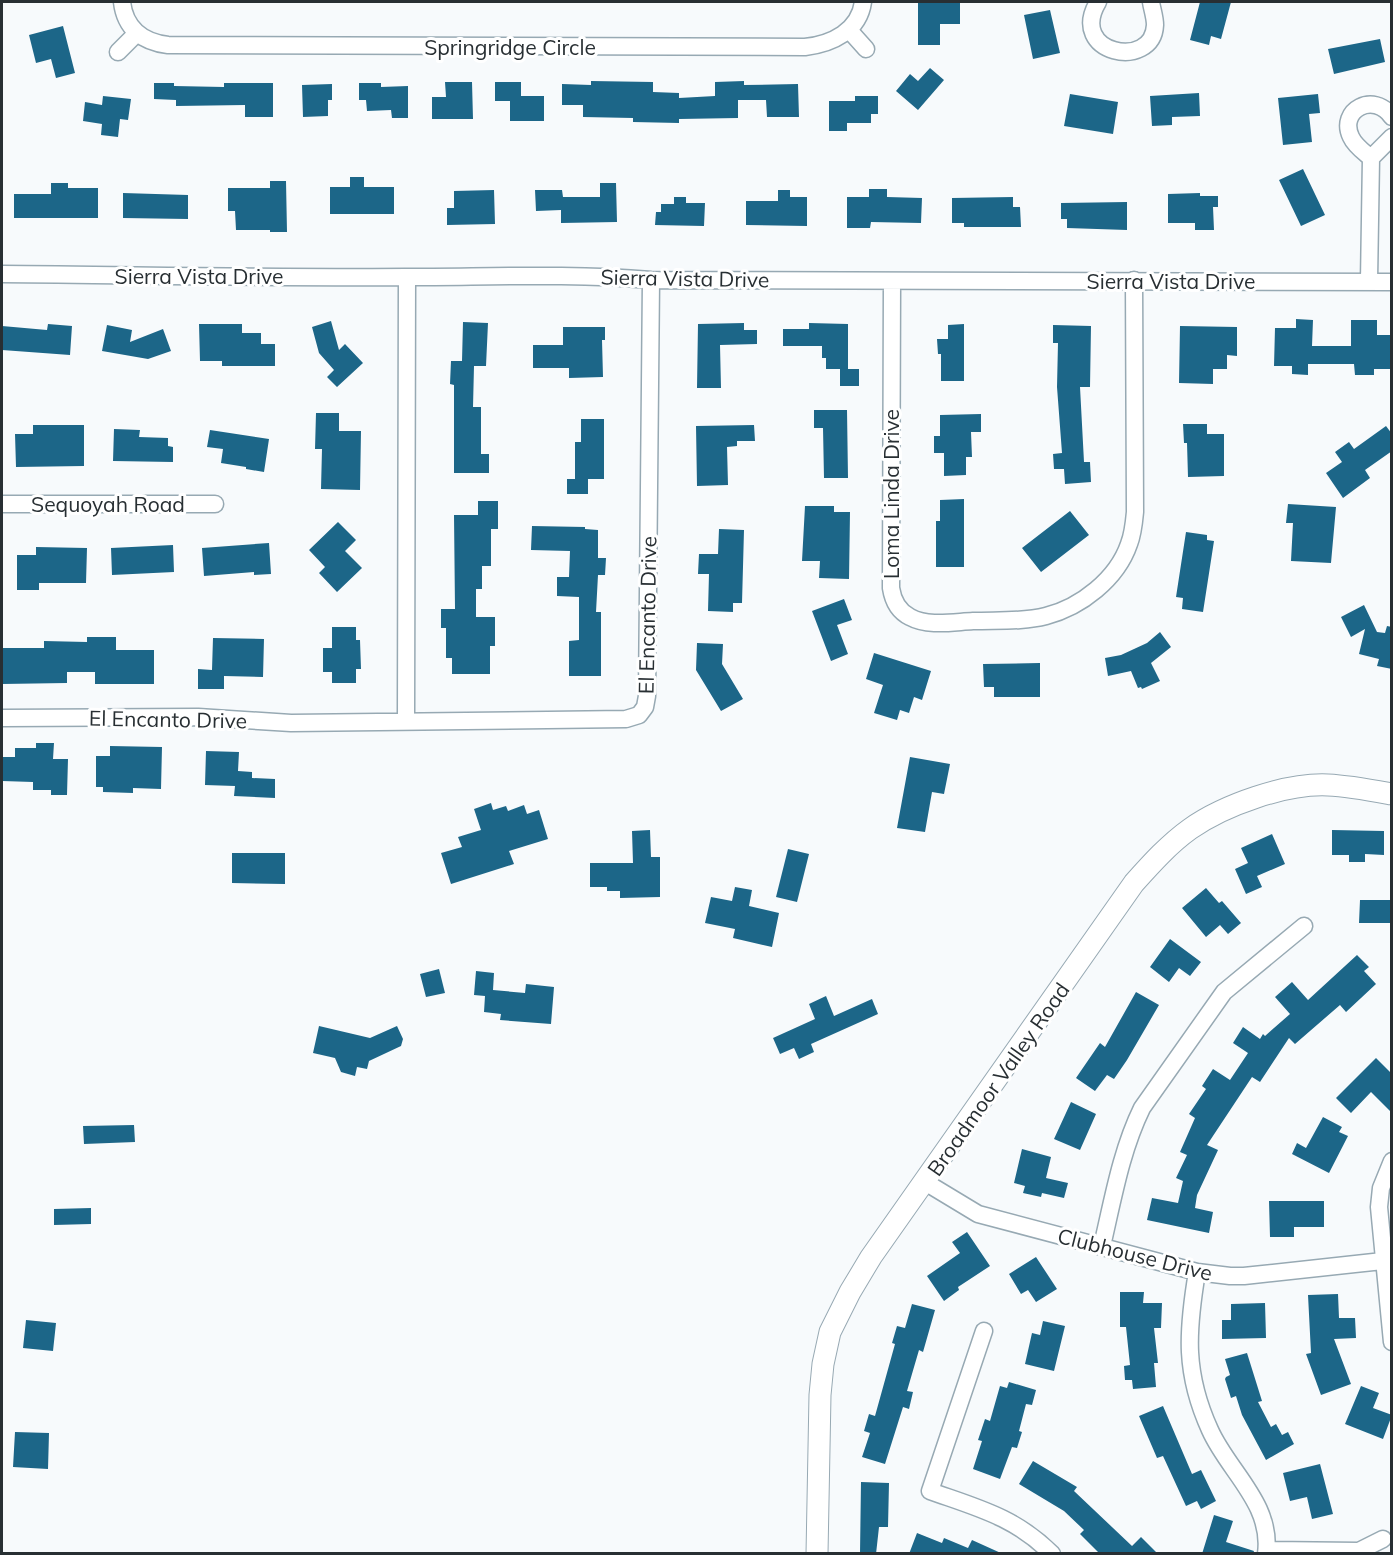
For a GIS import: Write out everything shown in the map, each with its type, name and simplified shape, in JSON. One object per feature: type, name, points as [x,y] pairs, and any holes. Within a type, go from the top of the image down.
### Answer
[{"type":"street","points":[[118,52],[136,34],[123,13],[122,2]]},
{"type":"street","points":[[863,2],[858,20],[849,30],[866,49]]},
{"type":"street","points":[[1098,2],[1090,21],[1092,32],[1099,44],[1124,53],[1136,51],[1152,37],[1155,18],[1151,2]]},
{"type":"street","name":"Springridge Circle","points":[[136,34],[157,44],[185,46],[805,47],[830,41],[849,30]]},
{"type":"street","points":[[1371,158],[1350,136],[1348,124],[1350,117],[1363,105],[1371,104],[1381,106],[1392,117]]},
{"type":"street","points":[[1369,281],[1371,158],[1392,137]]},
{"type":"street","name":"Sierra Vista Drive","points":[[2,274],[407,277],[532,275],[651,280],[1392,282]]},
{"type":"street","points":[[406,721],[407,277]]},
{"type":"street","name":"El Encanto Drive","points":[[2,718],[198,717],[291,723],[626,719],[639,715],[645,707],[647,696],[651,280]]},
{"type":"street","name":"Loma Linda Drive","points":[[892,281],[892,597],[901,612],[911,618],[931,622],[1024,619],[1045,616],[1077,603],[1094,591],[1119,564],[1129,545],[1135,513],[1134,280]]},
{"type":"street","name":"Sequoyah Road","points":[[2,504],[215,504]]},
{"type":"street","name":"Broadmoor Valley Road","points":[[817,1554],[820,1395],[823,1364],[830,1332],[871,1257],[926,1182],[1134,883],[1157,857],[1190,829],[1221,811],[1258,796],[1325,785],[1392,794]]},
{"type":"street","points":[[1102,1246],[1126,1148],[1132,1128],[1142,1108],[1224,992],[1305,926]]},
{"type":"street","points":[[1392,1161],[1382,1188],[1379,1207],[1387,1261],[1392,1342]]},
{"type":"street","name":"Clubhouse Drive","points":[[926,1182],[978,1214],[1197,1272],[1244,1276],[1387,1261]]},
{"type":"street","points":[[1197,1272],[1191,1310],[1189,1352],[1196,1394],[1211,1433],[1256,1504],[1264,1523],[1267,1552],[1359,1551],[1383,1539]]},
{"type":"street","points":[[984,1331],[930,1491],[1005,1519],[1031,1534],[1052,1554]]},
{"type":"building","points":[[918,2],[960,2],[960,24],[940,24],[940,45],[918,45]]},
{"type":"building","points":[[1200,2],[1231,2],[1221,39],[1211,36],[1209,45],[1190,40]]},
{"type":"building","points":[[1050,10],[1060,53],[1033,59],[1024,15]]},
{"type":"building","points":[[63,26],[75,73],[56,78],[51,59],[36,63],[29,35]]},
{"type":"building","points":[[1380,39],[1385,62],[1334,74],[1328,49]]},
{"type":"building","points":[[930,68],[944,80],[918,110],[896,91],[910,74],[918,81]]},
{"type":"building","points":[[591,81],[653,82],[653,92],[679,93],[679,98],[715,96],[715,82],[744,81],[744,85],[798,84],[799,117],[767,117],[766,100],[738,100],[738,118],[679,119],[679,123],[633,122],[633,118],[583,117],[583,105],[562,105],[562,84],[591,85]]},
{"type":"building","points":[[445,82],[472,82],[473,119],[432,119],[432,97],[446,97]]},
{"type":"building","points":[[495,82],[521,82],[521,96],[544,96],[544,121],[510,121],[510,101],[495,101]]},
{"type":"building","points":[[154,83],[174,83],[174,86],[224,87],[224,83],[273,83],[273,117],[245,117],[245,105],[176,106],[176,100],[154,99]]},
{"type":"building","points":[[359,83],[381,83],[381,87],[408,86],[408,118],[392,118],[391,110],[367,111],[366,100],[359,100]]},
{"type":"building","points":[[332,84],[332,100],[328,100],[328,116],[303,117],[302,85]]},
{"type":"building","points":[[1199,93],[1200,116],[1172,117],[1172,125],[1152,126],[1150,96]]},
{"type":"building","points":[[1070,94],[1118,102],[1113,134],[1064,126]]},
{"type":"building","points":[[1318,94],[1320,113],[1309,114],[1312,142],[1283,145],[1278,98]]},
{"type":"building","points":[[103,96],[131,99],[128,120],[120,119],[118,137],[101,135],[102,124],[83,121],[85,102],[102,105]]},
{"type":"building","points":[[855,96],[878,96],[878,114],[871,114],[871,123],[847,123],[847,131],[829,131],[829,101],[855,101]]},
{"type":"building","points":[[1303,169],[1325,215],[1301,226],[1279,180]]},
{"type":"building","points":[[350,177],[364,177],[364,187],[394,187],[394,214],[330,214],[330,187],[350,187]]},
{"type":"building","points":[[270,181],[286,181],[287,232],[236,230],[235,211],[228,211],[228,188],[270,188]]},
{"type":"building","points":[[51,183],[68,183],[68,188],[98,188],[98,218],[14,218],[14,194],[51,194]]},
{"type":"building","points":[[600,183],[616,183],[617,222],[561,223],[561,210],[536,211],[535,190],[562,190],[563,197],[600,197]]},
{"type":"building","points":[[869,189],[887,189],[887,197],[922,198],[921,223],[871,222],[870,228],[847,228],[847,197],[869,197]]},
{"type":"building","points":[[494,190],[495,224],[447,225],[447,208],[454,208],[454,191]]},
{"type":"building","points":[[778,190],[790,190],[790,197],[807,197],[807,226],[746,225],[746,201],[778,201]]},
{"type":"building","points":[[123,193],[188,195],[188,219],[123,218]]},
{"type":"building","points":[[1200,193],[1200,196],[1218,196],[1218,207],[1213,207],[1214,230],[1195,230],[1195,223],[1168,223],[1168,194]]},
{"type":"building","points":[[674,197],[686,197],[686,203],[705,203],[704,226],[655,225],[656,212],[661,212],[661,204],[674,204]]},
{"type":"building","points":[[1013,197],[1013,207],[1020,207],[1021,227],[964,227],[964,223],[952,223],[952,198]]},
{"type":"building","points":[[1127,202],[1127,230],[1067,228],[1067,219],[1061,219],[1061,203]]},
{"type":"building","points":[[1296,319],[1313,320],[1312,346],[1351,346],[1351,320],[1377,320],[1377,335],[1392,335],[1392,369],[1374,369],[1374,375],[1355,375],[1354,364],[1308,364],[1308,375],[1292,374],[1292,366],[1274,366],[1275,328],[1296,328]]},
{"type":"building","points":[[331,321],[339,350],[345,344],[363,363],[337,387],[327,377],[334,370],[319,353],[312,327]]},
{"type":"building","points":[[463,322],[488,323],[486,366],[474,366],[473,407],[481,407],[481,454],[489,454],[489,473],[454,473],[454,385],[450,384],[451,361],[462,361]]},
{"type":"building","points":[[744,323],[744,330],[757,330],[757,344],[720,345],[721,388],[697,388],[698,324]]},
{"type":"building","points":[[809,323],[848,324],[848,369],[859,369],[859,386],[840,386],[840,369],[826,369],[826,358],[822,358],[822,346],[783,346],[783,329],[809,329]]},
{"type":"building","points":[[48,324],[72,326],[70,355],[2,350],[2,326],[47,330]]},
{"type":"building","points":[[199,324],[242,324],[242,333],[261,333],[261,344],[275,344],[275,366],[222,366],[222,361],[200,361]]},
{"type":"building","points":[[964,324],[964,381],[941,381],[941,354],[938,354],[937,339],[948,339],[948,325]]},
{"type":"building","points":[[107,325],[132,330],[130,342],[163,329],[171,351],[148,359],[102,351]]},
{"type":"building","points":[[1053,325],[1091,326],[1090,387],[1080,387],[1084,462],[1090,462],[1091,482],[1065,484],[1064,469],[1054,469],[1053,454],[1062,453],[1057,387],[1058,343],[1053,343]]},
{"type":"building","points":[[1180,326],[1237,327],[1237,356],[1227,355],[1227,369],[1213,369],[1213,384],[1179,383]]},
{"type":"building","points":[[563,327],[605,327],[605,340],[602,340],[603,377],[569,378],[569,368],[533,368],[533,345],[563,345]]},
{"type":"building","points":[[814,410],[847,410],[848,478],[824,478],[823,428],[814,428]]},
{"type":"building","points":[[316,413],[339,413],[339,431],[361,431],[360,490],[321,489],[322,449],[315,449]]},
{"type":"building","points":[[981,414],[981,432],[971,432],[972,457],[966,457],[966,475],[944,476],[944,453],[934,453],[934,436],[940,436],[940,415]]},
{"type":"building","points":[[581,419],[604,419],[604,479],[588,479],[588,494],[567,494],[567,479],[575,479],[575,442],[581,442]]},
{"type":"building","points":[[1183,424],[1207,424],[1207,434],[1224,434],[1224,476],[1188,477],[1187,443],[1184,443]]},
{"type":"building","points":[[33,425],[84,425],[84,466],[16,467],[15,434],[33,434]]},
{"type":"building","points":[[754,425],[755,441],[737,441],[737,446],[727,447],[728,485],[697,486],[696,426]]},
{"type":"building","points":[[1386,426],[1392,434],[1392,451],[1365,470],[1370,478],[1343,498],[1326,473],[1342,462],[1335,452],[1349,442],[1354,449]]},
{"type":"building","points":[[114,429],[140,430],[139,437],[168,438],[168,446],[173,447],[173,462],[113,461]]},
{"type":"building","points":[[210,430],[269,439],[264,472],[221,463],[223,449],[207,447]]},
{"type":"building","points":[[964,499],[964,567],[936,567],[936,521],[940,521],[940,500]]},
{"type":"building","points":[[478,501],[498,501],[498,529],[491,529],[491,566],[482,566],[482,589],[476,589],[476,617],[495,617],[495,646],[490,646],[490,674],[452,674],[452,658],[446,658],[446,628],[441,628],[441,609],[455,609],[454,515],[478,515]]},
{"type":"building","points":[[1288,504],[1336,507],[1331,563],[1291,561],[1293,523],[1286,523]]},
{"type":"building","points":[[805,506],[834,506],[834,512],[850,512],[849,579],[819,578],[820,561],[802,561]]},
{"type":"building","points":[[1070,511],[1089,535],[1041,572],[1022,548]]},
{"type":"building","points":[[338,522],[356,540],[345,551],[362,568],[337,592],[319,573],[325,567],[309,550]]},
{"type":"building","points":[[532,526],[585,527],[585,529],[598,530],[598,558],[606,558],[605,575],[598,575],[596,612],[601,612],[601,676],[569,676],[569,641],[579,640],[579,597],[557,596],[557,577],[569,577],[570,551],[531,550]]},
{"type":"building","points":[[719,529],[744,530],[742,603],[733,603],[733,612],[708,611],[709,574],[698,574],[699,554],[718,554]]},
{"type":"building","points":[[1186,532],[1207,535],[1207,540],[1214,541],[1203,612],[1182,609],[1183,598],[1176,597]]},
{"type":"building","points":[[269,543],[271,574],[254,575],[254,572],[204,576],[202,548]]},
{"type":"building","points":[[173,545],[174,572],[112,575],[111,548]]},
{"type":"building","points":[[36,547],[87,548],[86,583],[39,583],[39,590],[17,590],[17,555],[36,555]]},
{"type":"building","points":[[844,599],[852,620],[837,625],[848,654],[831,661],[812,611]]},
{"type":"building","points":[[1364,605],[1377,632],[1385,633],[1387,626],[1392,627],[1392,669],[1377,666],[1379,659],[1359,654],[1365,629],[1351,637],[1341,617]]},
{"type":"building","points":[[332,627],[356,627],[356,640],[360,640],[361,669],[356,669],[356,683],[332,683],[332,672],[323,672],[323,648],[332,648]]},
{"type":"building","points":[[1160,632],[1171,647],[1151,663],[1160,681],[1142,689],[1138,688],[1131,671],[1108,676],[1105,658],[1121,655],[1147,643]]},
{"type":"building","points":[[87,637],[116,637],[116,650],[154,650],[154,684],[95,684],[95,672],[67,672],[67,683],[2,684],[2,648],[44,648],[44,641],[87,642]]},
{"type":"building","points":[[213,638],[264,639],[263,677],[224,676],[224,689],[198,689],[198,669],[212,670]]},
{"type":"building","points":[[697,643],[723,644],[722,664],[743,699],[721,711],[696,670]]},
{"type":"building","points":[[874,653],[931,671],[922,700],[914,697],[909,713],[900,710],[897,720],[874,713],[883,685],[866,679]]},
{"type":"building","points":[[1040,663],[1040,697],[994,697],[994,687],[984,687],[983,664]]},
{"type":"building","points":[[36,743],[54,743],[53,759],[68,759],[67,795],[51,795],[51,790],[33,790],[33,782],[2,781],[2,757],[15,757],[15,748],[36,748]]},
{"type":"building","points":[[110,746],[162,747],[161,789],[133,788],[133,793],[103,792],[103,787],[96,787],[96,756],[110,756]]},
{"type":"building","points":[[206,751],[239,752],[238,771],[252,772],[252,778],[275,779],[275,798],[234,796],[235,786],[205,785]]},
{"type":"building","points":[[910,757],[950,764],[944,794],[932,792],[925,832],[897,828]]},
{"type":"building","points":[[491,803],[493,810],[506,806],[508,811],[524,805],[527,814],[539,810],[548,839],[509,851],[514,864],[451,884],[441,853],[462,847],[458,837],[481,830],[474,809]]},
{"type":"building","points":[[650,830],[651,857],[660,857],[660,897],[620,898],[620,891],[607,891],[607,887],[590,887],[590,863],[633,863],[632,831]]},
{"type":"building","points":[[1332,830],[1384,831],[1384,855],[1365,854],[1365,862],[1349,862],[1349,855],[1332,855]]},
{"type":"building","points":[[1272,834],[1285,864],[1257,876],[1262,887],[1246,894],[1235,869],[1248,863],[1241,848]]},
{"type":"building","points":[[788,849],[809,854],[797,902],[776,897]]},
{"type":"building","points":[[232,853],[285,853],[285,884],[232,883]]},
{"type":"building","points":[[735,887],[752,890],[749,906],[779,913],[772,947],[733,938],[735,929],[705,923],[711,897],[732,901]]},
{"type":"building","points":[[1206,888],[1219,903],[1222,901],[1241,923],[1228,934],[1220,925],[1206,937],[1182,908]]},
{"type":"building","points":[[1360,900],[1392,900],[1392,923],[1359,923]]},
{"type":"building","points":[[1170,939],[1201,962],[1190,976],[1179,968],[1169,982],[1150,967]]},
{"type":"building","points":[[1357,955],[1369,967],[1364,971],[1376,984],[1346,1012],[1340,1005],[1295,1044],[1289,1038],[1260,1082],[1252,1077],[1207,1145],[1218,1150],[1197,1195],[1195,1208],[1213,1212],[1209,1233],[1147,1220],[1152,1198],[1178,1203],[1183,1181],[1176,1178],[1187,1155],[1180,1152],[1195,1118],[1189,1114],[1206,1089],[1202,1086],[1213,1069],[1230,1080],[1248,1053],[1233,1043],[1243,1027],[1260,1039],[1263,1034],[1265,1036],[1290,1014],[1275,997],[1292,982],[1308,1000]]},
{"type":"building","points":[[439,969],[445,993],[426,997],[420,974]]},
{"type":"building","points":[[476,971],[494,973],[493,990],[525,993],[526,984],[554,987],[551,1024],[500,1020],[501,1014],[484,1012],[485,996],[474,995]]},
{"type":"building","points":[[1136,992],[1159,1005],[1114,1079],[1107,1075],[1095,1091],[1076,1078],[1100,1043],[1105,1047]]},
{"type":"building","points":[[826,996],[834,1016],[872,999],[878,1014],[811,1044],[814,1052],[799,1059],[794,1048],[780,1054],[773,1038],[815,1019],[809,1004]]},
{"type":"building","points":[[319,1026],[370,1038],[397,1026],[403,1039],[401,1046],[369,1061],[367,1069],[357,1067],[355,1076],[341,1072],[335,1058],[313,1053]]},
{"type":"building","points":[[1376,1058],[1392,1074],[1392,1113],[1371,1092],[1351,1113],[1336,1098]]},
{"type":"building","points":[[1071,1102],[1096,1114],[1080,1150],[1054,1139]]},
{"type":"building","points":[[1323,1117],[1342,1127],[1339,1132],[1348,1136],[1329,1173],[1292,1154],[1297,1143],[1306,1148]]},
{"type":"building","points":[[134,1125],[135,1142],[84,1144],[83,1126]]},
{"type":"building","points":[[1022,1149],[1051,1157],[1046,1178],[1068,1183],[1064,1198],[1042,1193],[1041,1197],[1023,1193],[1025,1186],[1014,1183]]},
{"type":"building","points":[[1269,1201],[1324,1201],[1324,1227],[1294,1227],[1294,1237],[1270,1237]]},
{"type":"building","points":[[91,1208],[91,1224],[54,1225],[54,1209]]},
{"type":"building","points":[[967,1232],[990,1266],[958,1287],[959,1290],[944,1301],[927,1276],[960,1253],[952,1242]]},
{"type":"building","points":[[1036,1257],[1057,1289],[1036,1302],[1028,1290],[1021,1294],[1009,1274]]},
{"type":"building","points":[[1120,1292],[1144,1292],[1143,1303],[1162,1303],[1161,1328],[1154,1328],[1158,1363],[1154,1363],[1156,1387],[1133,1389],[1132,1380],[1125,1380],[1124,1366],[1130,1365],[1126,1327],[1120,1327]]},
{"type":"building","points":[[1338,1294],[1339,1318],[1355,1318],[1356,1338],[1334,1339],[1351,1384],[1321,1395],[1306,1354],[1311,1353],[1308,1295]]},
{"type":"building","points":[[1265,1303],[1266,1338],[1222,1339],[1222,1320],[1231,1320],[1231,1304]]},
{"type":"building","points":[[912,1304],[935,1310],[923,1352],[919,1350],[907,1391],[913,1392],[909,1409],[903,1407],[885,1464],[862,1457],[870,1433],[864,1431],[869,1414],[875,1416],[895,1344],[892,1343],[897,1326],[905,1328]]},
{"type":"building","points":[[26,1320],[56,1323],[53,1351],[23,1348]]},
{"type":"building","points":[[1043,1321],[1065,1326],[1054,1371],[1025,1364],[1032,1333],[1040,1335]]},
{"type":"building","points":[[1247,1353],[1262,1401],[1258,1402],[1271,1427],[1276,1424],[1282,1435],[1288,1432],[1294,1444],[1266,1460],[1242,1415],[1236,1396],[1231,1398],[1225,1379],[1230,1375],[1225,1359]]},
{"type":"building","points":[[1009,1382],[1036,1390],[1032,1405],[1026,1404],[1017,1448],[1012,1447],[1000,1479],[973,1469],[982,1441],[978,1440],[985,1419],[990,1421],[1000,1386],[1007,1388]]},
{"type":"building","points":[[1361,1386],[1379,1393],[1373,1408],[1392,1415],[1383,1439],[1345,1424]]},
{"type":"building","points":[[1163,1406],[1192,1474],[1201,1470],[1216,1501],[1201,1509],[1197,1501],[1186,1506],[1163,1456],[1157,1458],[1139,1416]]},
{"type":"building","points":[[15,1432],[49,1433],[48,1469],[13,1467]]},
{"type":"building","points":[[1033,1461],[1077,1487],[1074,1491],[1132,1546],[1141,1537],[1158,1554],[1100,1554],[1080,1534],[1084,1530],[1064,1511],[1019,1484]]},
{"type":"building","points":[[1320,1464],[1333,1514],[1312,1519],[1307,1497],[1290,1501],[1283,1473]]},
{"type":"building","points":[[861,1482],[889,1483],[888,1527],[879,1527],[876,1554],[860,1554]]},
{"type":"building","points":[[1214,1515],[1233,1521],[1226,1542],[1254,1551],[1253,1554],[1202,1554]]},
{"type":"building","points":[[917,1533],[942,1543],[944,1538],[968,1548],[972,1540],[1003,1554],[909,1554]]}]
